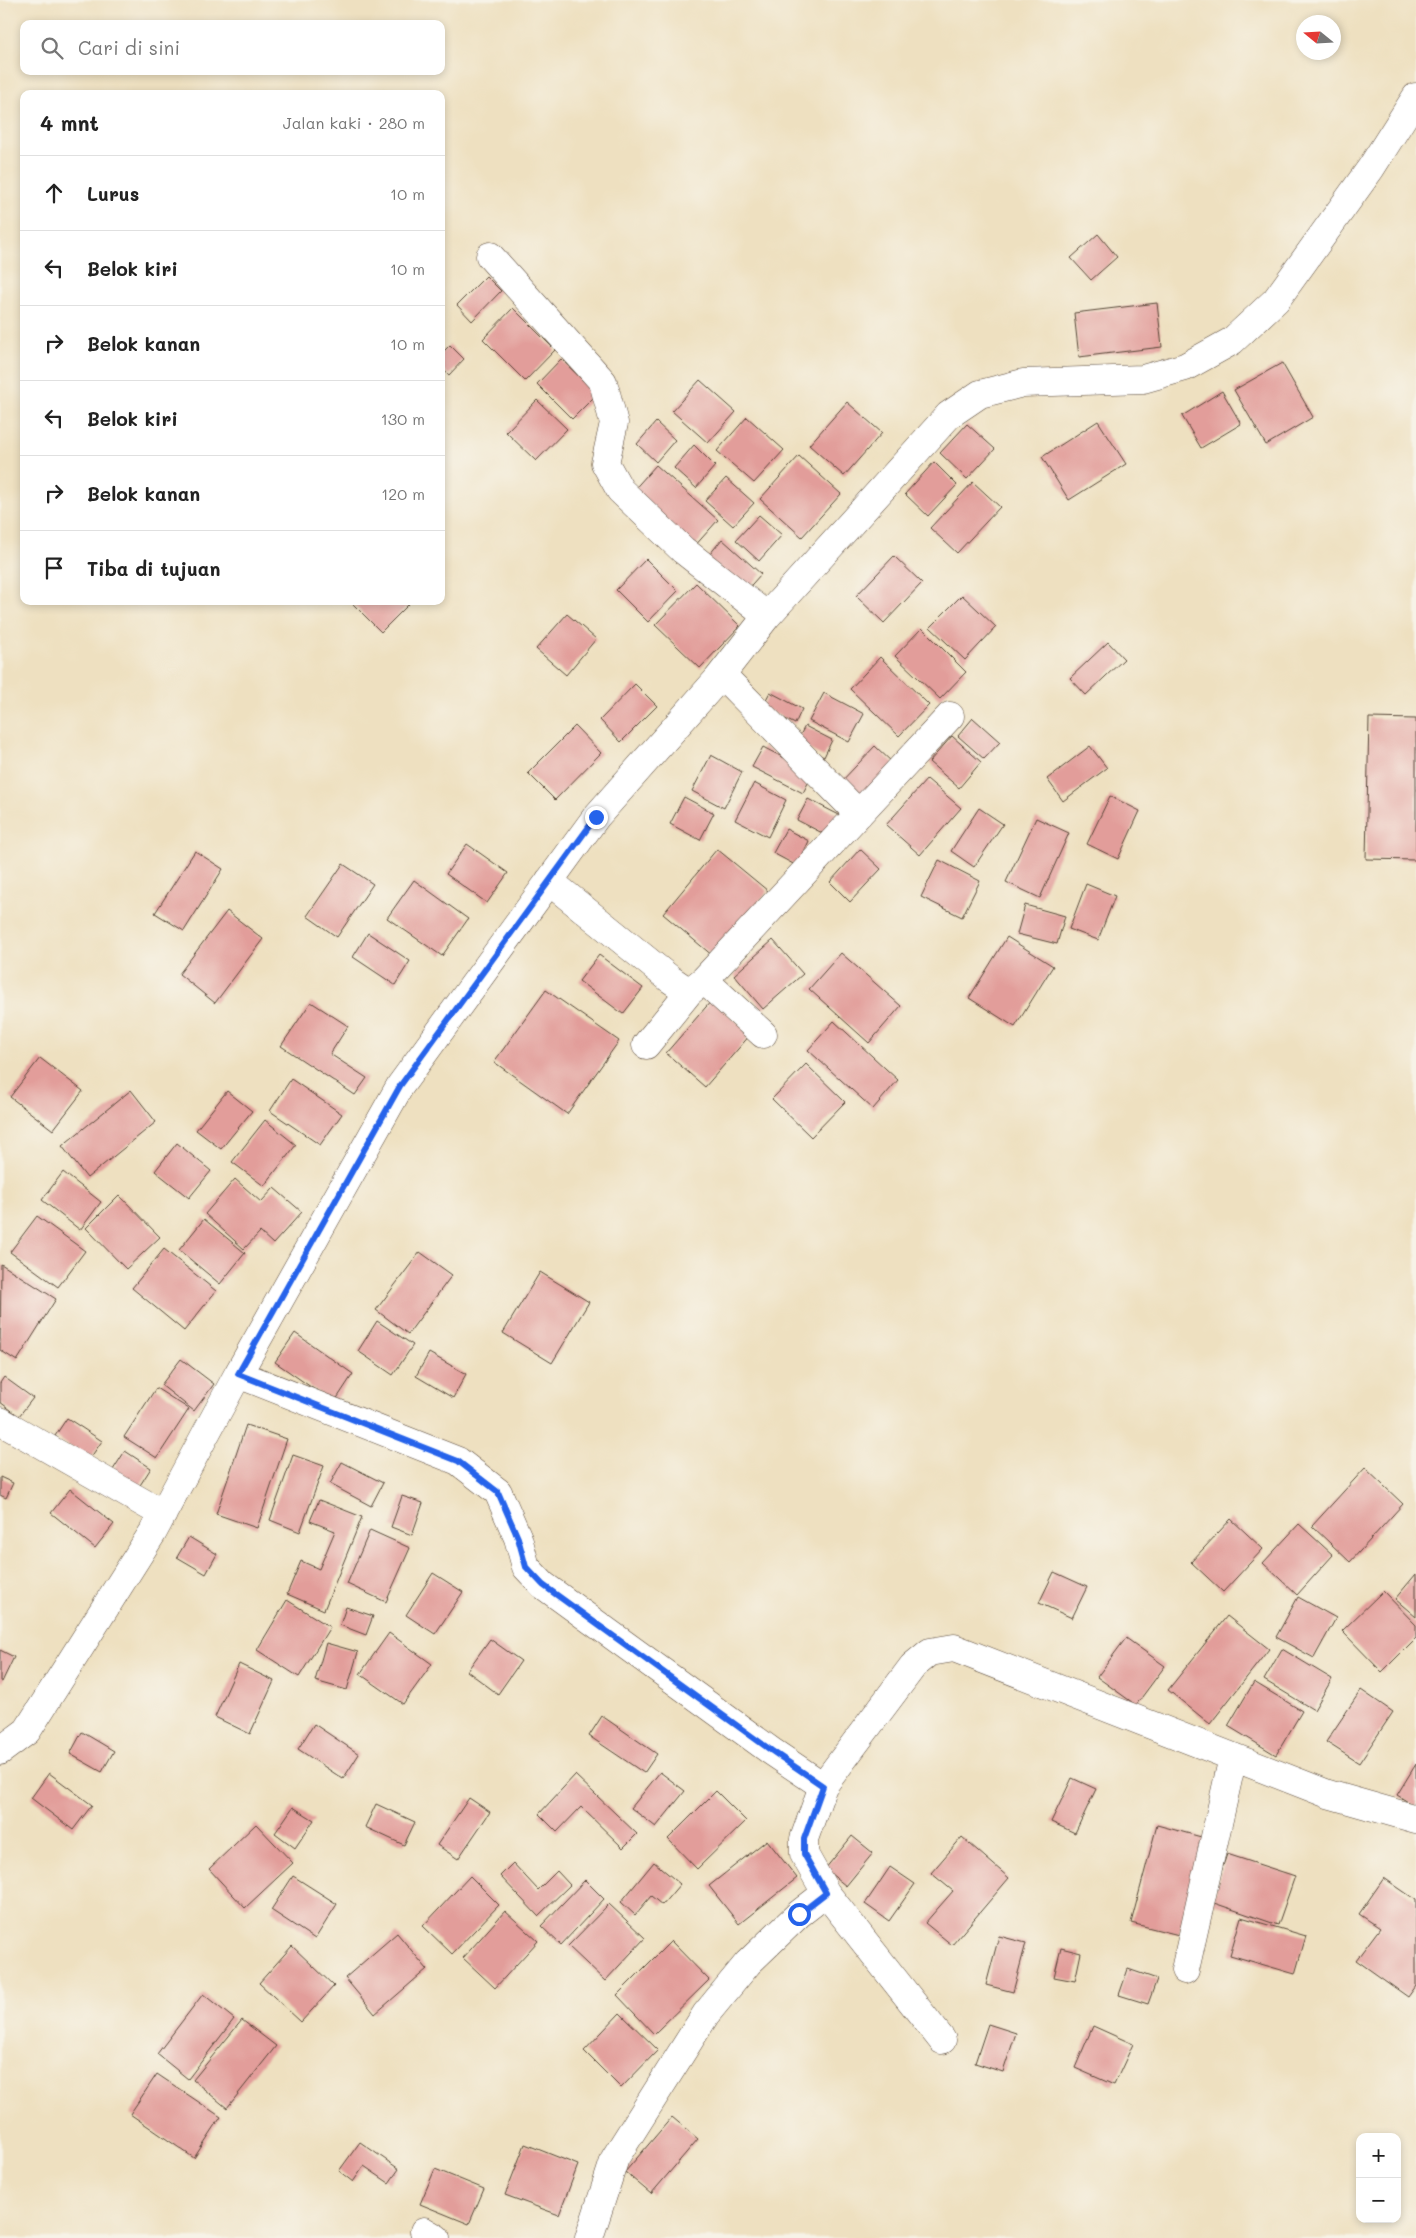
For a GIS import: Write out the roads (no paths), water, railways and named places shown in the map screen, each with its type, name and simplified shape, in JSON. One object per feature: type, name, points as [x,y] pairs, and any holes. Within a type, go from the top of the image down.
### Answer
[{"type":"street","points":[[0,1751],[27,1731],[153,1532],[238,1374],[400,1086],[596,817],[722,675],[767,616],[949,414],[980,394],[1023,383],[1143,379],[1185,367],[1232,341],[1276,300],[1371,168],[1416,97]]},
{"type":"street","points":[[490,256],[603,382],[614,423],[605,463],[620,490],[683,550],[767,616]]},
{"type":"street","points":[[722,675],[858,814]]},
{"type":"street","points":[[646,1045],[697,986],[950,716]]},
{"type":"street","points":[[549,881],[670,979],[697,986],[763,1034]]},
{"type":"street","points":[[238,1374],[458,1461],[498,1492],[518,1538],[526,1567],[543,1585],[823,1786]]},
{"type":"street","points":[[0,1421],[163,1514]]},
{"type":"street","points":[[942,2040],[826,1893],[804,1854],[804,1839],[823,1786],[913,1666],[930,1652],[954,1648],[1328,1794],[1416,1819]]},
{"type":"street","points":[[1185,1970],[1233,1757]]},
{"type":"street","points":[[589,2238],[616,2158],[706,2014],[748,1963],[799,1914],[826,1893]]}]
